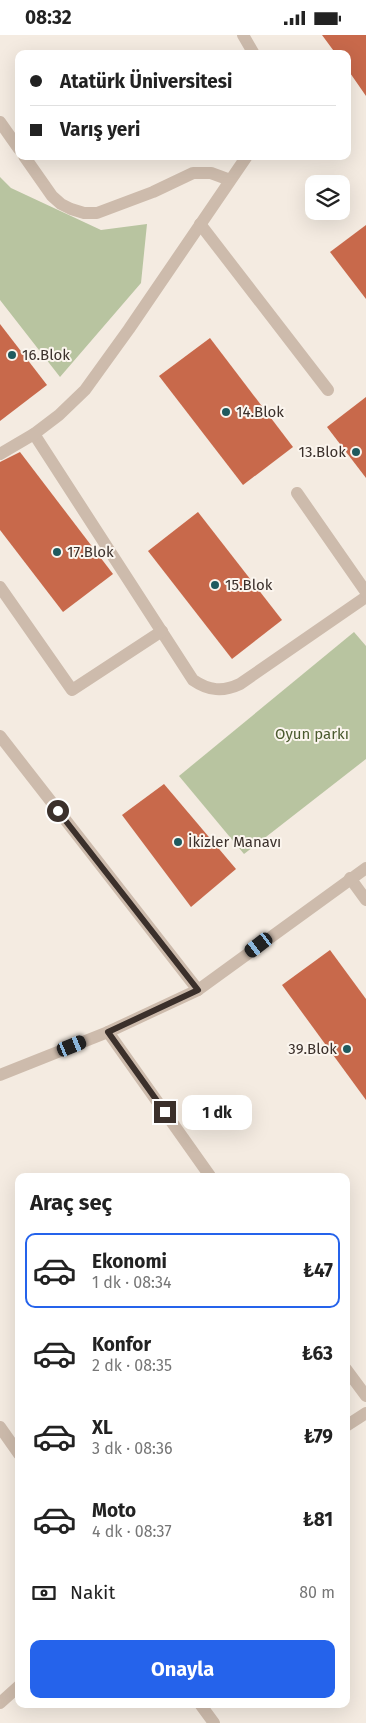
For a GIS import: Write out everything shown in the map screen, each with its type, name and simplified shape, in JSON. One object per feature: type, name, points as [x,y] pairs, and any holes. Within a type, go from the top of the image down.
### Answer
[{"type":"street","points":[[242,35],[251,50]]},
{"type":"street","points":[[0,122],[15,143]]},
{"type":"street","points":[[27,160],[52,196],[71,209],[84,213],[97,213],[153,192],[193,173],[211,173],[230,180]]},
{"type":"street","points":[[0,453],[34,434],[59,415],[85,390],[244,160]]},
{"type":"street","points":[[200,224],[328,390]]},
{"type":"street","points":[[34,434],[193,680],[202,686],[222,690],[240,684],[366,597]]},
{"type":"street","points":[[297,493],[366,592]]},
{"type":"street","points":[[0,587],[72,689],[162,631]]},
{"type":"street","points":[[0,736],[198,990]]},
{"type":"street","points":[[0,1075],[108,1032],[198,990],[366,868]]},
{"type":"street","points":[[350,878],[366,900]]},
{"type":"street","points":[[108,1032],[208,1173]]},
{"type":"street","points":[[350,1374],[366,1396]]},
{"type":"street","points":[[350,1423],[366,1413]]},
{"type":"street","points":[[0,1427],[15,1448]]},
{"type":"street","points":[[0,1703],[15,1690]]},
{"type":"street","points":[[203,1708],[214,1723]]},
{"type":"green space","points":[[0,177],[11,188],[101,230],[147,224],[141,283],[60,377],[0,300]]},
{"type":"green space","name":"Oyun parkı","points":[[354,632],[366,646],[366,759],[244,854],[179,776]]},
{"type":"building","points":[[322,35],[366,35],[366,96],[351,74],[351,50],[333,50]]},
{"type":"building","points":[[366,225],[366,299],[330,252]]},
{"type":"building","name":"16.Blok","points":[[0,324],[47,385],[0,421]]},
{"type":"building","name":"14.Blok","points":[[210,338],[293,447],[243,485],[159,376]]},
{"type":"building","name":"13.Blok","points":[[366,397],[366,478],[327,427]]},
{"type":"building","name":"17.Blok","points":[[20,452],[113,574],[63,612],[0,530],[0,462]]},
{"type":"building","name":"15.Blok","points":[[198,512],[282,620],[232,659],[148,551]]},
{"type":"building","name":"İkizler Manavı","points":[[164,784],[236,869],[191,907],[122,815]]},
{"type":"building","name":"39.Blok","points":[[330,950],[366,999],[366,1100],[282,985]]},
{"type":"place","name":"16.Blok","points":[[12,355]]},
{"type":"place","name":"14.Blok","points":[[226,412]]},
{"type":"place","name":"13.Blok","points":[[356,452]]},
{"type":"place","name":"17.Blok","points":[[57,552]]},
{"type":"place","name":"15.Blok","points":[[215,585]]},
{"type":"place","name":"İkizler Manavı","points":[[178,842]]},
{"type":"place","name":"39.Blok","points":[[347,1049]]},
{"type":"route","points":[[58,811],[198,990],[108,1032],[165,1112]]}]
